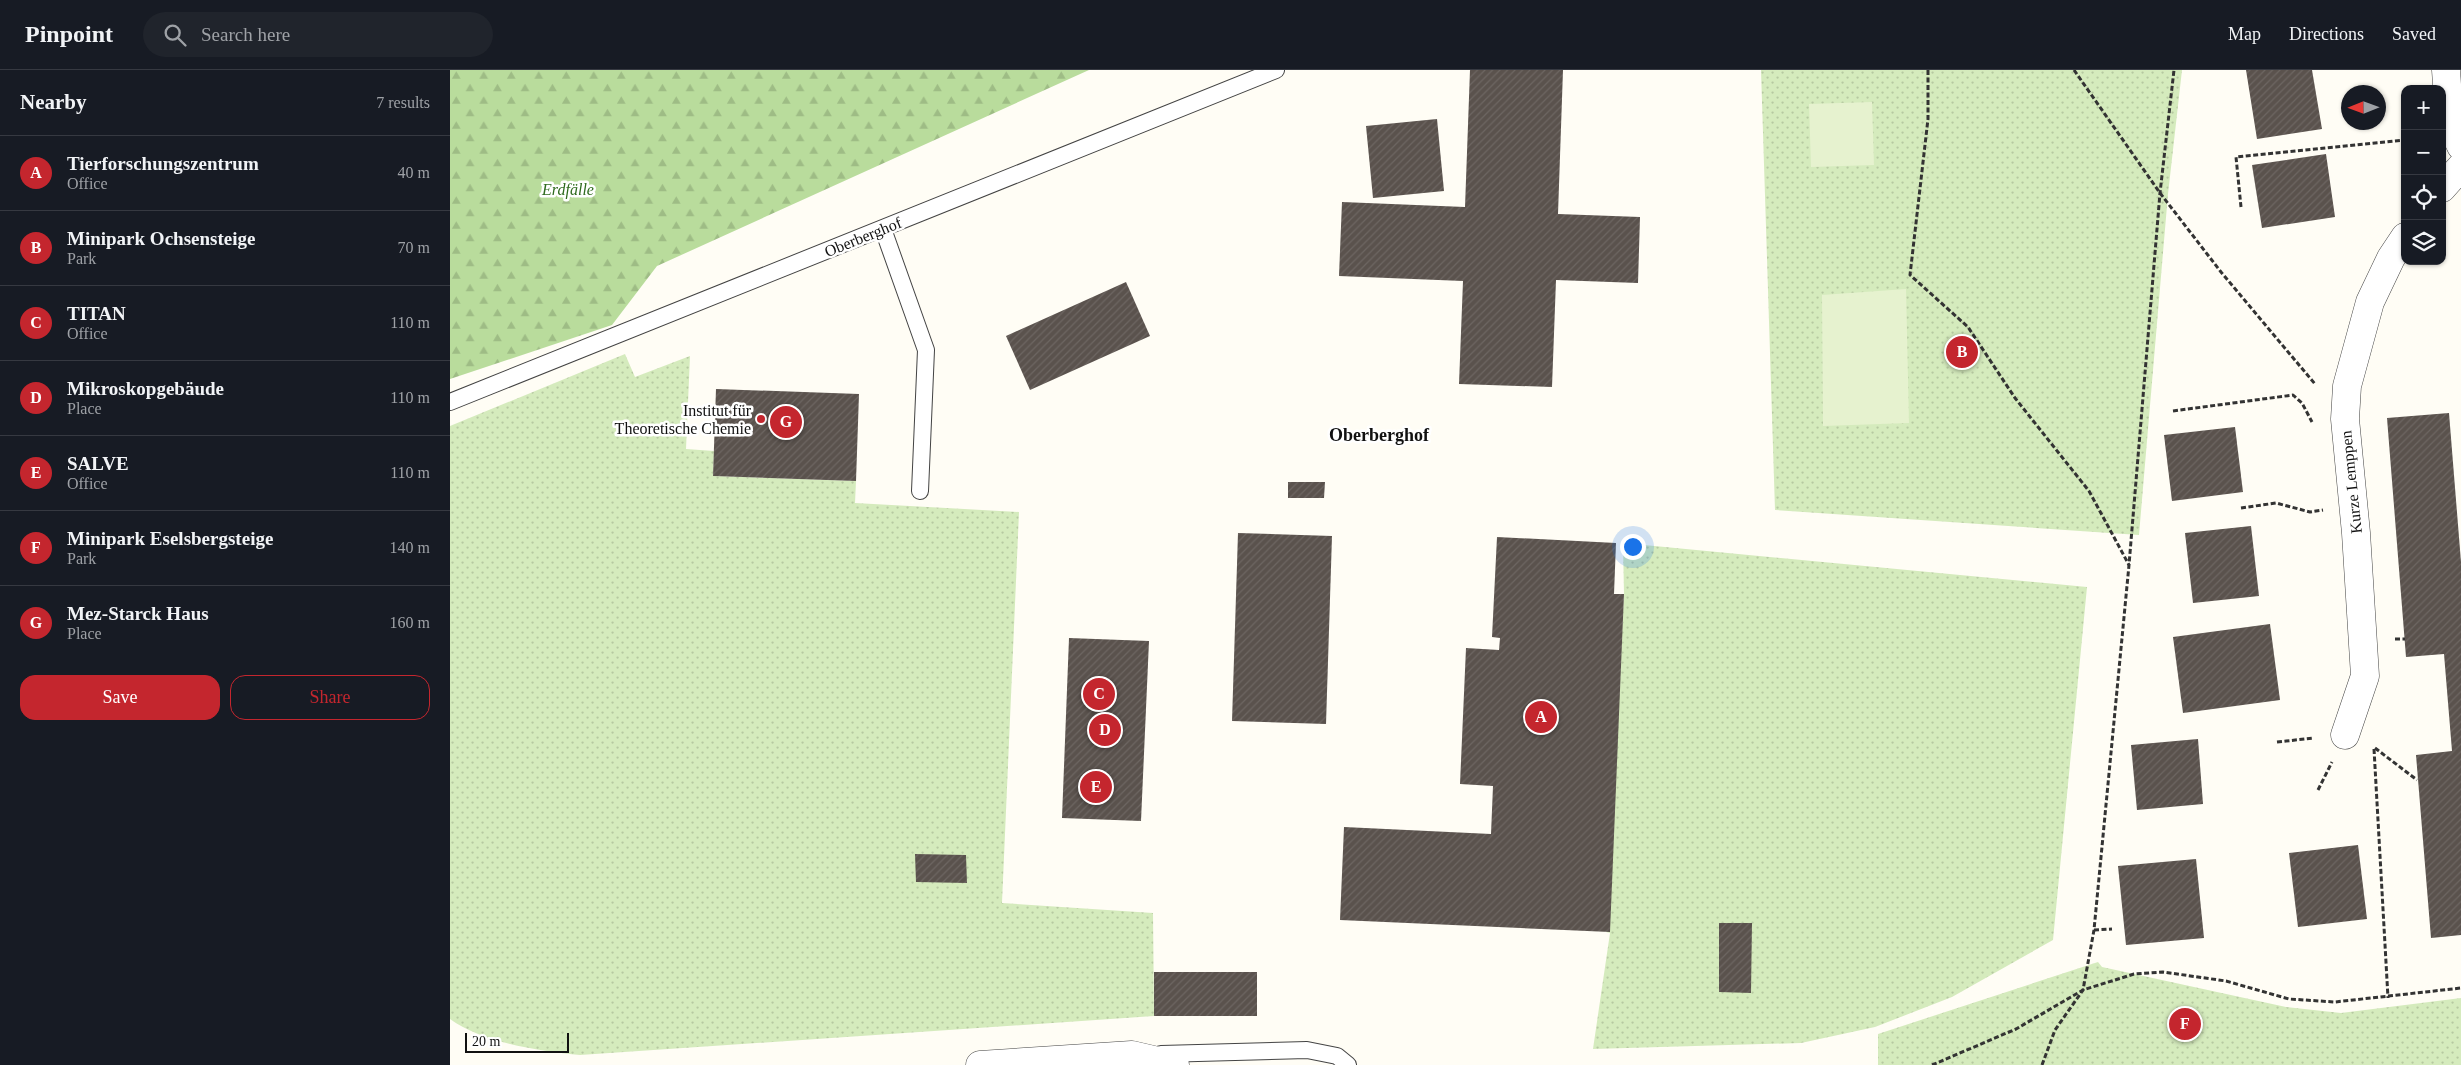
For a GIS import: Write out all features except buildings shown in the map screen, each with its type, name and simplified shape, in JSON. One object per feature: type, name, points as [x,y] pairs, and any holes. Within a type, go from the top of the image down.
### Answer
[{"type":"street","points":[[2446,70],[2450,111],[2455,135],[2461,146]]},
{"type":"street","points":[[2446,184],[2461,167]]},
{"type":"street","name":"Kurze Lemppen","points":[[2346,735],[2365,676],[2356,533],[2345,427],[2347,386],[2370,302],[2391,258],[2401,243]]},
{"type":"street","points":[[980,1065],[1132,1055],[1175,1065]]},
{"type":"lane","name":"Oberberghof","points":[[450,402],[1276,70]]},
{"type":"lane","points":[[883,229],[926,350],[920,491]]},
{"type":"lane","points":[[1132,1055],[1307,1050],[1337,1056],[1348,1065]]},
{"type":"path","points":[[1928,70],[1928,119],[1910,275],[1968,327],[2015,398],[2088,491],[2129,565]]},
{"type":"path","points":[[2074,70],[2160,193],[2345,427],[2320,436],[2302,402],[2293,395],[2173,411]]},
{"type":"path","points":[[2042,1065],[2055,1030],[2083,990],[2094,930],[2129,565],[2160,193],[2174,70]]},
{"type":"path","points":[[2241,207],[2236,157],[2401,140]]},
{"type":"path","points":[[2241,508],[2276,503],[2310,512]]},
{"type":"path","points":[[2277,742],[2346,735],[2374,748],[2417,780]]},
{"type":"path","points":[[2374,748],[2388,998]]},
{"type":"path","points":[[2094,930],[2112,929]]},
{"type":"path","points":[[1932,1065],[2016,1029],[2083,990],[2134,974],[2163,972],[2226,981],[2289,999],[2335,1002],[2388,998],[2461,988]]},
{"type":"green space","name":"Erdfälle","points":[[450,70],[1089,70],[657,266],[612,325],[450,379]]},
{"type":"green space","points":[[1761,70],[2182,70],[2168,194],[2139,535],[1775,510]]},
{"type":"green space","points":[[1872,102],[1874,165],[1811,167],[1809,104]]},
{"type":"green space","points":[[1906,289],[1909,423],[1823,426],[1822,295]]},
{"type":"green space","points":[[625,354],[635,377],[690,356],[686,449],[714,451],[713,476],[856,481],[855,503],[1019,512],[1002,903],[1153,913],[1154,1016],[580,1055],[530,1048],[495,1040],[463,1027],[450,1019],[450,426]]},
{"type":"green space","points":[[1623,543],[2087,587],[2053,940],[1952,997],[1875,1027],[1801,1043],[1593,1049],[1610,933],[1606,932],[1624,594]]},
{"type":"green space","points":[[2098,962],[2102,967],[2286,1007],[2341,1013],[2461,998],[2461,1065],[1878,1065],[1878,1034]]},
{"type":"place","name":"Minipark Ochsensteige","points":[[1962,352]]},
{"type":"place","name":"Institut für Theoretische Chemie","points":[[761,419]]},
{"type":"place","name":"Mez-Starck Haus","points":[[786,422]]},
{"type":"place","name":"TITAN","points":[[1099,694]]},
{"type":"place","name":"Tierforschungszentrum","points":[[1541,717]]},
{"type":"place","name":"Mikroskopgebäude","points":[[1105,730]]},
{"type":"place","name":"SALVE","points":[[1096,787]]},
{"type":"place","name":"Minipark Eselsbergsteige","points":[[2185,1024]]},
{"type":"district","name":"Oberberghof","points":[[1379,435]]}]
